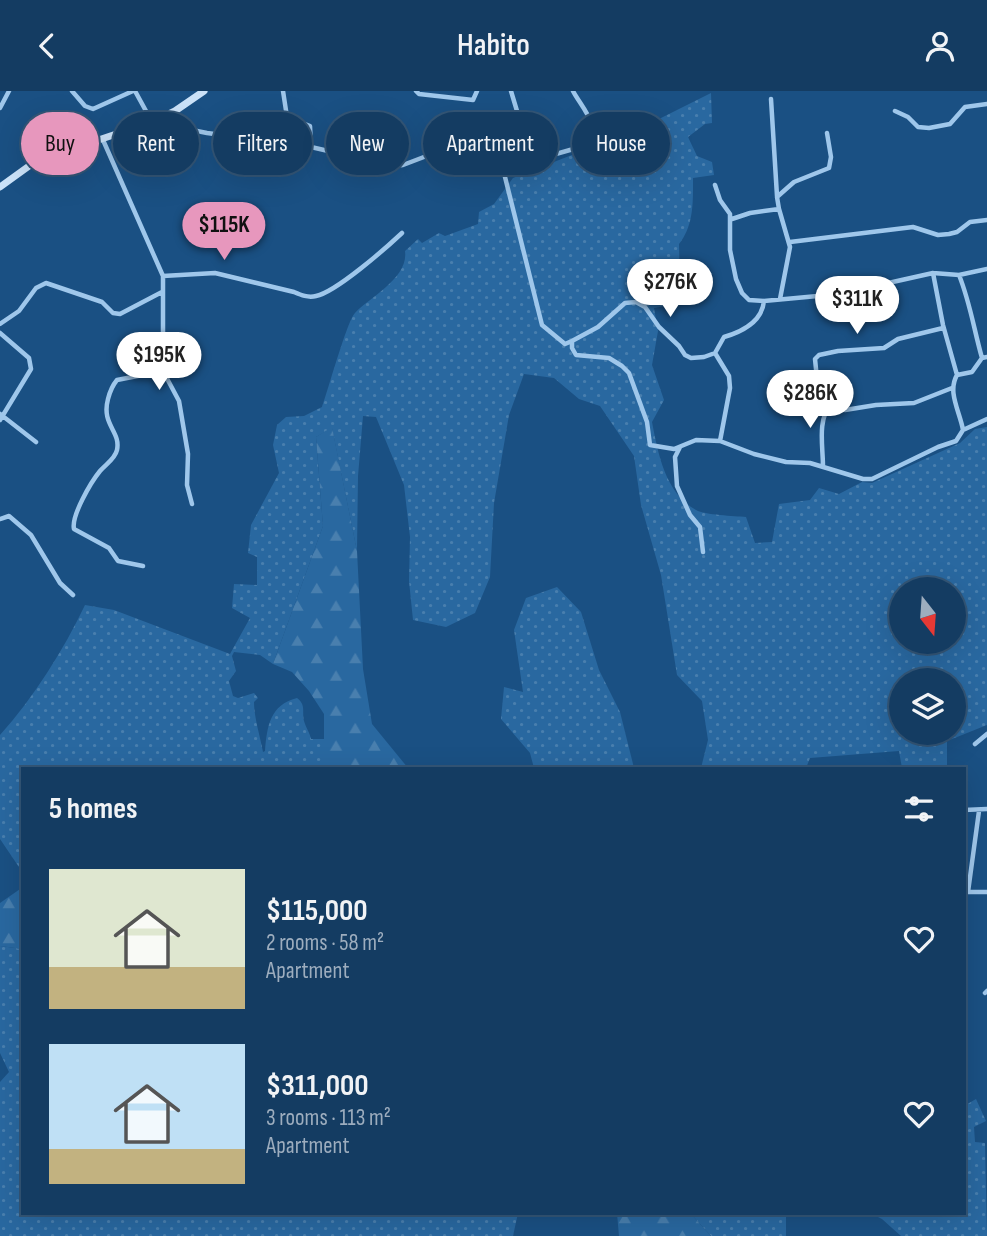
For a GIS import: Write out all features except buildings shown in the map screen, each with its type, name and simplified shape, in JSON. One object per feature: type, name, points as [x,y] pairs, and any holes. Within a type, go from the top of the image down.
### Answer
[{"type":"street","points":[[0,108],[9,91]]},
{"type":"street","points":[[72,91],[85,106],[93,109],[134,91],[146,112]]},
{"type":"street","points":[[174,112],[204,91]]},
{"type":"street","points":[[283,91],[286,112]]},
{"type":"street","points":[[416,91],[419,94],[473,100],[477,91]]},
{"type":"street","points":[[512,91],[518,112]]},
{"type":"street","points":[[558,154],[584,146],[590,141],[592,134],[589,113],[573,91]]},
{"type":"street","points":[[771,99],[777,197],[790,242],[780,299]]},
{"type":"street","points":[[895,111],[908,117],[918,127],[929,128],[953,122],[965,107],[987,104]]},
{"type":"street","points":[[777,197],[794,182],[829,168],[831,157],[827,133]]},
{"type":"street","points":[[0,187],[36,161],[113,136]]},
{"type":"street","points":[[103,140],[163,276],[163,372],[179,401],[188,454],[187,485],[192,504]]},
{"type":"street","points":[[312,147],[393,166],[423,158]]},
{"type":"street","points":[[504,175],[542,325],[565,344],[598,327],[625,303],[636,302],[645,307],[685,355],[691,358],[704,357],[715,353],[724,337],[744,332],[763,308],[764,301]]},
{"type":"street","points":[[715,185],[720,200],[728,208],[732,219],[730,250],[741,293],[749,300],[839,294],[933,272],[960,275],[987,269]]},
{"type":"street","points":[[732,219],[750,213],[779,209]]},
{"type":"street","points":[[790,242],[913,227],[938,235],[949,234],[957,232],[970,222],[987,220]]},
{"type":"street","points":[[163,276],[215,273],[306,297],[315,297],[337,285],[402,233]]},
{"type":"street","points":[[933,272],[943,328],[957,375],[952,388],[963,430]]},
{"type":"street","points":[[957,375],[972,372],[984,357],[960,275]]},
{"type":"street","points":[[0,324],[19,310],[36,288],[46,283],[102,302],[113,313],[120,314],[162,292]]},
{"type":"street","points":[[943,328],[898,339],[884,348],[838,351],[816,357],[817,379],[831,404],[845,410],[914,403],[952,388]]},
{"type":"street","points":[[0,333],[29,358],[31,364],[31,369],[1,417],[36,442]]},
{"type":"street","points":[[572,341],[576,355],[609,358],[629,373],[648,422],[650,445],[661,448],[680,446],[696,440],[720,441],[731,447],[786,463],[810,463],[863,479],[872,479],[956,441],[963,430],[987,419]]},
{"type":"street","points":[[715,353],[729,376],[730,388],[720,441]]},
{"type":"street","points":[[143,566],[118,561],[109,548],[74,529],[73,525],[79,506],[117,449],[113,432],[105,417],[113,384],[117,380],[163,372]]},
{"type":"street","points":[[823,467],[822,421],[831,404]]},
{"type":"street","points":[[680,446],[675,457],[677,487],[690,515],[700,527],[703,552]]},
{"type":"street","points":[[0,519],[9,516],[31,535],[61,583],[73,595]]},
{"type":"street","points":[[975,744],[987,734]]},
{"type":"street","points":[[966,810],[987,809]]},
{"type":"street","points":[[979,811],[966,892],[987,893]]},
{"type":"green space","points":[[711,93],[712,123],[705,124],[688,137],[697,156],[712,162],[714,175],[693,178],[690,221],[679,244],[680,289],[665,293],[665,306],[654,308],[658,331],[652,365],[664,400],[652,422],[660,459],[670,483],[685,503],[696,510],[746,517],[755,543],[772,542],[779,504],[810,500],[819,488],[839,494],[862,482],[872,483],[960,443],[975,429],[987,427],[987,725],[966,733],[966,668],[889,668],[889,745],[947,745],[947,767],[902,767],[899,751],[810,758],[806,767],[701,767],[708,740],[702,701],[677,675],[661,575],[641,505],[634,456],[600,406],[579,399],[554,378],[524,374],[509,415],[494,503],[490,577],[475,613],[446,627],[413,620],[409,581],[410,537],[404,485],[376,417],[363,416],[358,476],[357,551],[332,428],[316,437],[323,526],[273,664],[260,655],[234,652],[232,656],[236,671],[229,681],[233,696],[238,698],[254,693],[258,698],[254,702],[254,708],[263,752],[269,725],[276,711],[288,701],[297,698],[303,705],[304,721],[311,739],[324,739],[324,767],[21,767],[21,870],[0,839],[0,735],[47,673],[85,605],[114,610],[230,654],[250,618],[232,608],[234,584],[257,585],[257,557],[248,553],[251,525],[279,473],[273,445],[277,425],[286,417],[304,416],[322,407],[355,313],[395,278],[405,261],[405,251],[418,239],[422,243],[439,233],[445,236],[478,224],[479,212],[494,204],[513,178],[521,175],[558,175],[558,160],[572,155],[572,175],[670,175],[670,114]]},
{"type":"green space","points":[[332,427],[357,551],[363,669],[372,724],[407,767],[324,767],[324,714],[292,672],[273,664],[323,526],[316,437]]},
{"type":"green space","points":[[557,587],[581,612],[599,670],[620,712],[634,767],[534,767],[530,753],[501,719],[504,687],[523,692],[514,630],[526,598]]},
{"type":"green space","points":[[21,888],[21,949],[0,946],[0,903]]},
{"type":"green space","points":[[0,946],[21,949],[21,1215],[518,1215],[513,1236],[0,1236],[0,1082],[9,1072],[0,1053]]},
{"type":"green space","points":[[976,1099],[986,1121],[974,1127],[975,1142],[985,1143],[987,1236],[901,1236],[874,1215],[966,1215],[966,1105]]},
{"type":"green space","points":[[617,1215],[692,1215],[711,1236],[619,1236]]},
{"type":"green space","points":[[692,1215],[786,1215],[786,1236],[711,1236]]}]
